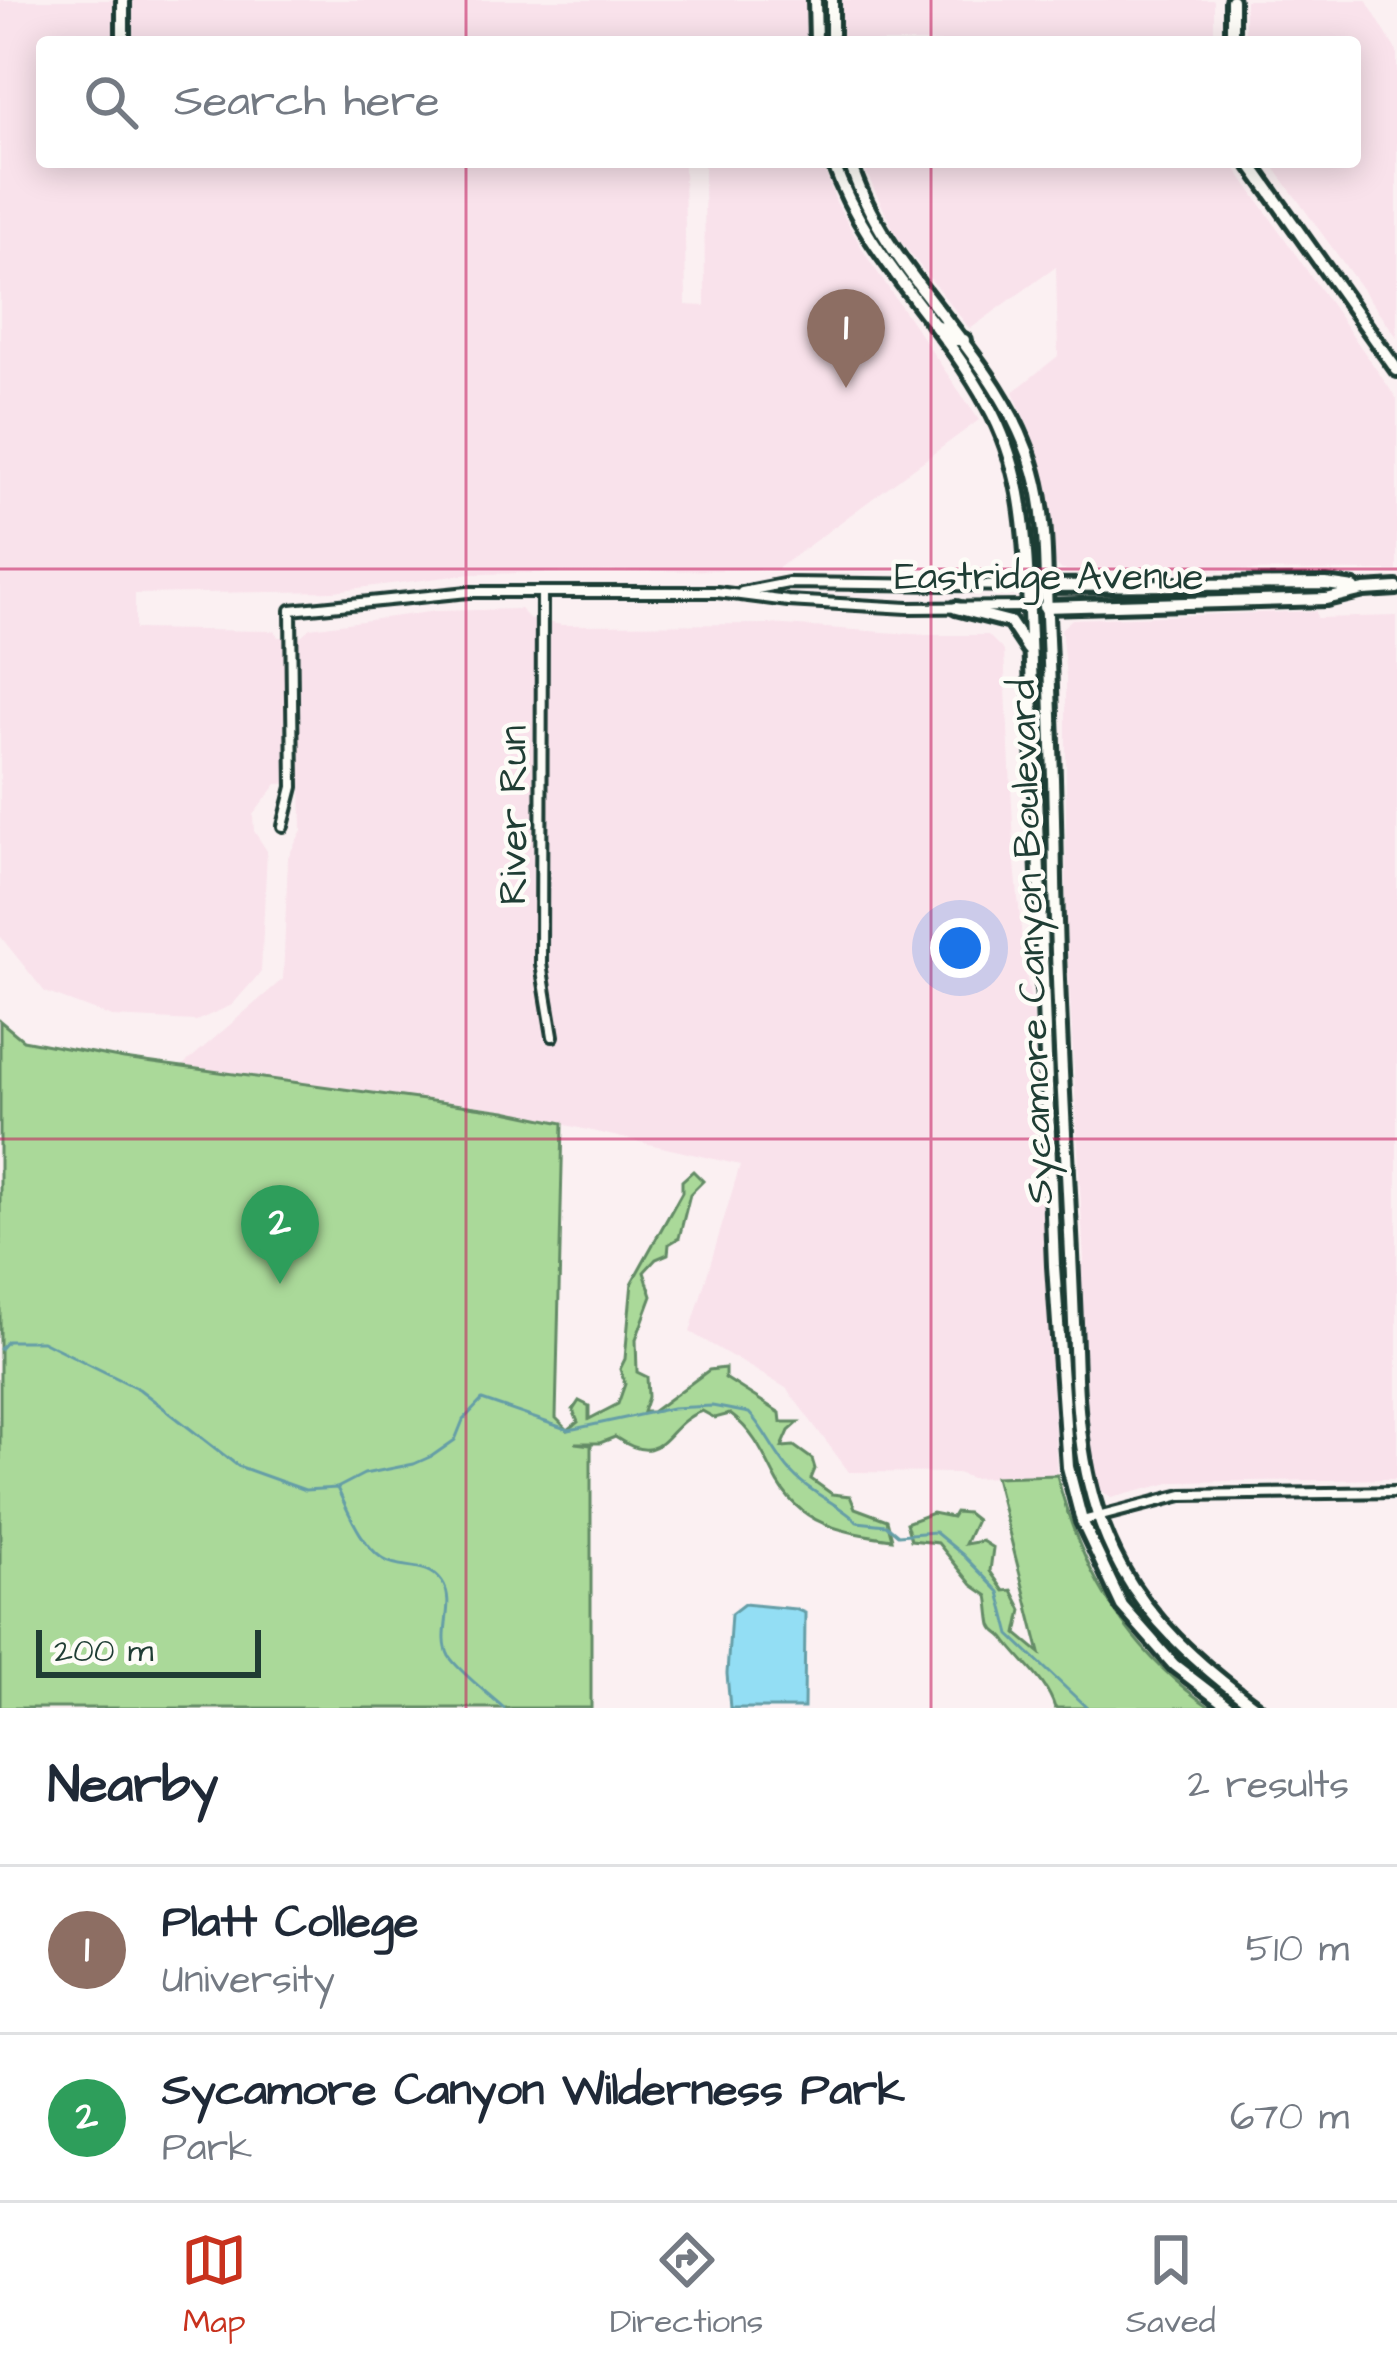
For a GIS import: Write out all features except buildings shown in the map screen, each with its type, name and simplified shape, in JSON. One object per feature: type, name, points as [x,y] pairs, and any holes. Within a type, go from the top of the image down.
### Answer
[{"type":"main road","points":[[123,0],[123,36]]},
{"type":"main road","points":[[815,0],[816,36]]},
{"type":"main road","points":[[832,0],[832,36]]},
{"type":"main road","points":[[1232,0],[1232,36]]},
{"type":"main road","name":"Sycamore Canyon Boulevard","points":[[836,168],[869,240],[990,408],[1009,452],[1021,498],[1068,1467],[1082,1521],[1123,1606],[1174,1665],[1230,1708]]},
{"type":"main road","name":"Sycamore Canyon Boulevard","points":[[852,168],[881,229],[1004,401],[1034,472],[1046,586],[1078,1434],[1084,1472],[1098,1516],[1138,1596],[1160,1627],[1186,1654],[1257,1708]]},
{"type":"main road","points":[[1253,168],[1397,370]]},
{"type":"main road","points":[[930,323],[947,330],[954,340],[964,340]]},
{"type":"main road","name":"Eastridge Avenue","points":[[1028,586],[1326,584],[1364,590]]},
{"type":"main road","name":"Eastridge Avenue","points":[[1028,607],[1326,599],[1397,588]]},
{"type":"main road","points":[[956,608],[1010,622],[1030,652]]},
{"type":"street","name":"Eastridge Avenue","points":[[735,593],[788,583],[1028,586]]},
{"type":"street","name":"Eastridge Avenue","points":[[283,826],[293,787],[291,610],[429,595],[542,593],[735,593],[788,602],[1028,607]]},
{"type":"street","name":"River Run","points":[[542,593],[542,964],[553,1036]]},
{"type":"street","points":[[1082,1521],[1158,1498],[1190,1494],[1397,1492]]},
{"type":"shaded area","points":[[0,0],[806,0],[806,36],[36,36],[36,168],[684,168],[686,305],[705,306],[704,168],[824,168],[836,202],[867,257],[979,420],[777,569],[471,574],[334,591],[135,594],[135,629],[275,631],[279,637],[300,637],[310,628],[436,611],[520,609],[530,619],[562,625],[770,624],[988,635],[1004,651],[1015,863],[1034,1019],[1057,1475],[971,1478],[957,1473],[849,1472],[786,1388],[690,1332],[740,1165],[505,1111],[182,1066],[283,979],[288,857],[302,830],[301,783],[277,784],[253,815],[254,831],[267,851],[261,972],[232,1005],[196,1021],[112,1017],[45,992],[0,936]]},
{"type":"shaded area","points":[[842,0],[1214,0],[1214,36],[842,36]]},
{"type":"shaded area","points":[[1245,0],[1366,0],[1397,52],[1397,337],[1274,168],[1361,168],[1361,36],[1245,36]]},
{"type":"shaded area","points":[[864,168],[1235,168],[1397,399],[1397,571],[1062,570],[1053,562],[1048,492],[1033,438],[1013,392],[1058,356],[1056,267],[970,329],[897,237]]},
{"type":"shaded area","points":[[1316,611],[1317,618],[1397,616],[1397,1479],[1174,1482],[1111,1498],[1098,1488],[1088,1423],[1066,925],[1066,677],[1061,629],[1072,619]]},
{"type":"green space","points":[[0,1021],[23,1040],[124,1059],[563,1123],[556,1418],[568,1430],[578,1422],[573,1410],[579,1401],[589,1406],[589,1419],[618,1404],[625,1384],[620,1369],[632,1282],[682,1192],[682,1181],[693,1171],[703,1181],[690,1194],[679,1238],[669,1244],[668,1254],[644,1272],[652,1296],[636,1339],[637,1372],[647,1377],[643,1412],[652,1412],[709,1370],[725,1368],[725,1378],[780,1413],[781,1422],[799,1422],[782,1447],[794,1446],[812,1459],[811,1479],[832,1494],[850,1496],[855,1508],[887,1520],[892,1539],[839,1529],[809,1516],[784,1492],[738,1420],[730,1414],[715,1418],[702,1411],[654,1447],[632,1446],[615,1437],[600,1443],[575,1443],[591,1445],[591,1708],[0,1708]]},
{"type":"green space","points":[[1057,1475],[1079,1544],[1112,1606],[1156,1661],[1211,1708],[1055,1708],[1040,1680],[993,1628],[988,1596],[972,1585],[938,1543],[911,1540],[906,1523],[932,1513],[952,1517],[955,1512],[967,1513],[976,1520],[965,1544],[982,1541],[993,1548],[990,1571],[1004,1591],[1012,1590],[1022,1610],[1017,1634],[1040,1653],[995,1477]]},
{"type":"water","points":[[744,1604],[805,1613],[804,1708],[730,1708],[731,1614]]},
{"type":"waterway","points":[[0,1349],[7,1341],[42,1341],[139,1389],[238,1466],[305,1490],[337,1488],[375,1552],[390,1563],[429,1571],[442,1582],[448,1599],[445,1638],[449,1656],[504,1708]]},
{"type":"waterway","points":[[337,1488],[364,1474],[432,1456],[455,1440],[463,1420],[482,1400],[569,1430],[672,1408],[712,1406],[749,1413],[795,1476],[857,1522],[886,1525],[898,1535],[935,1532],[963,1555],[999,1592],[1010,1635],[1087,1708]]},
{"type":"place","name":"Platt College","points":[[846,388]]},
{"type":"place","name":"Sycamore Canyon Wilderness Park","points":[[280,1284]]}]
